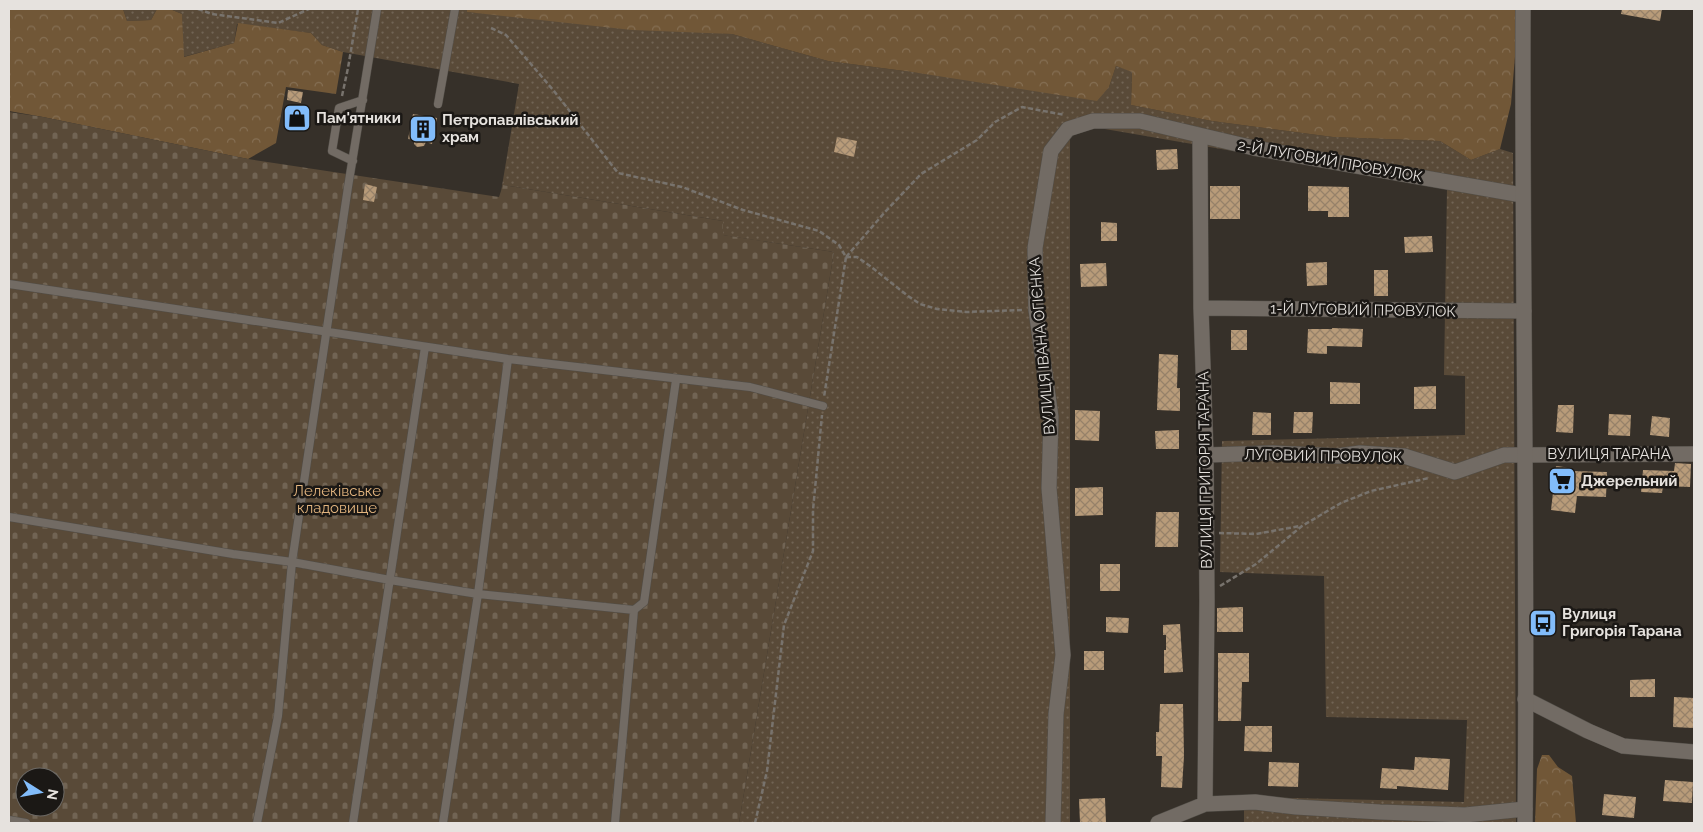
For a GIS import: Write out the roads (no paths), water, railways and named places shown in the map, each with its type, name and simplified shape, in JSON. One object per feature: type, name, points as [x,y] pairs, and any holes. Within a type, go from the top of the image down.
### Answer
[{"type":"street","points":[[1158,823],[1205,804],[1255,802],[1296,808],[1525,816],[1523,9]]},
{"type":"street","name":"ВУЛИЦЯ ІВАНА ОГІЄНКА","points":[[1053,823],[1056,714],[1063,655],[1049,488],[1051,418],[1036,310],[1035,248],[1051,151],[1068,128],[1092,121],[1140,122]]},
{"type":"street","name":"2-Й ЛУГОВИЙ ПРОВУЛОК","points":[[1140,122],[1254,148],[1522,195]]},
{"type":"street","name":"ВУЛИЦЯ ГРИГОРІЯ ТАРАНА","points":[[1200,136],[1201,308],[1206,455],[1205,804]]},
{"type":"street","name":"1-Й ЛУГОВИЙ ПРОВУЛОК","points":[[1201,308],[1524,311]]},
{"type":"street","name":"ЛУГОВИЙ ПРОВУЛОК","points":[[1206,455],[1272,453],[1338,456],[1360,453],[1404,456],[1455,472],[1504,455],[1524,455]]},
{"type":"street","name":"ВУЛИЦЯ ТАРАНА","points":[[1524,455],[1694,454]]},
{"type":"street","points":[[1525,698],[1588,731],[1623,746],[1694,752]]},
{"type":"lane","points":[[258,823],[278,716],[292,562],[377,9]]},
{"type":"lane","points":[[438,104],[455,9]]},
{"type":"lane","points":[[353,161],[332,151],[339,108],[363,100]]},
{"type":"lane","points":[[9,284],[508,360],[750,387],[823,406]]},
{"type":"lane","points":[[353,823],[425,347]]},
{"type":"lane","points":[[443,823],[478,594],[508,360]]},
{"type":"lane","points":[[9,517],[478,594],[634,610],[644,602],[676,380]]},
{"type":"lane","points":[[615,823],[634,610]]},
{"type":"lane","points":[[9,820],[26,823]]},
{"type":"place","name":"Пам'ятники","points":[[297,118]]},
{"type":"place","name":"Петропавлівський храм","points":[[423,129]]},
{"type":"place","name":"Джерельний","points":[[1562,481]]},
{"type":"place","name":"Вулиця Григорія Тарана","points":[[1543,623]]},
{"type":"park label","name":"Лелеківське кладовище","points":[[337,500]]}]
